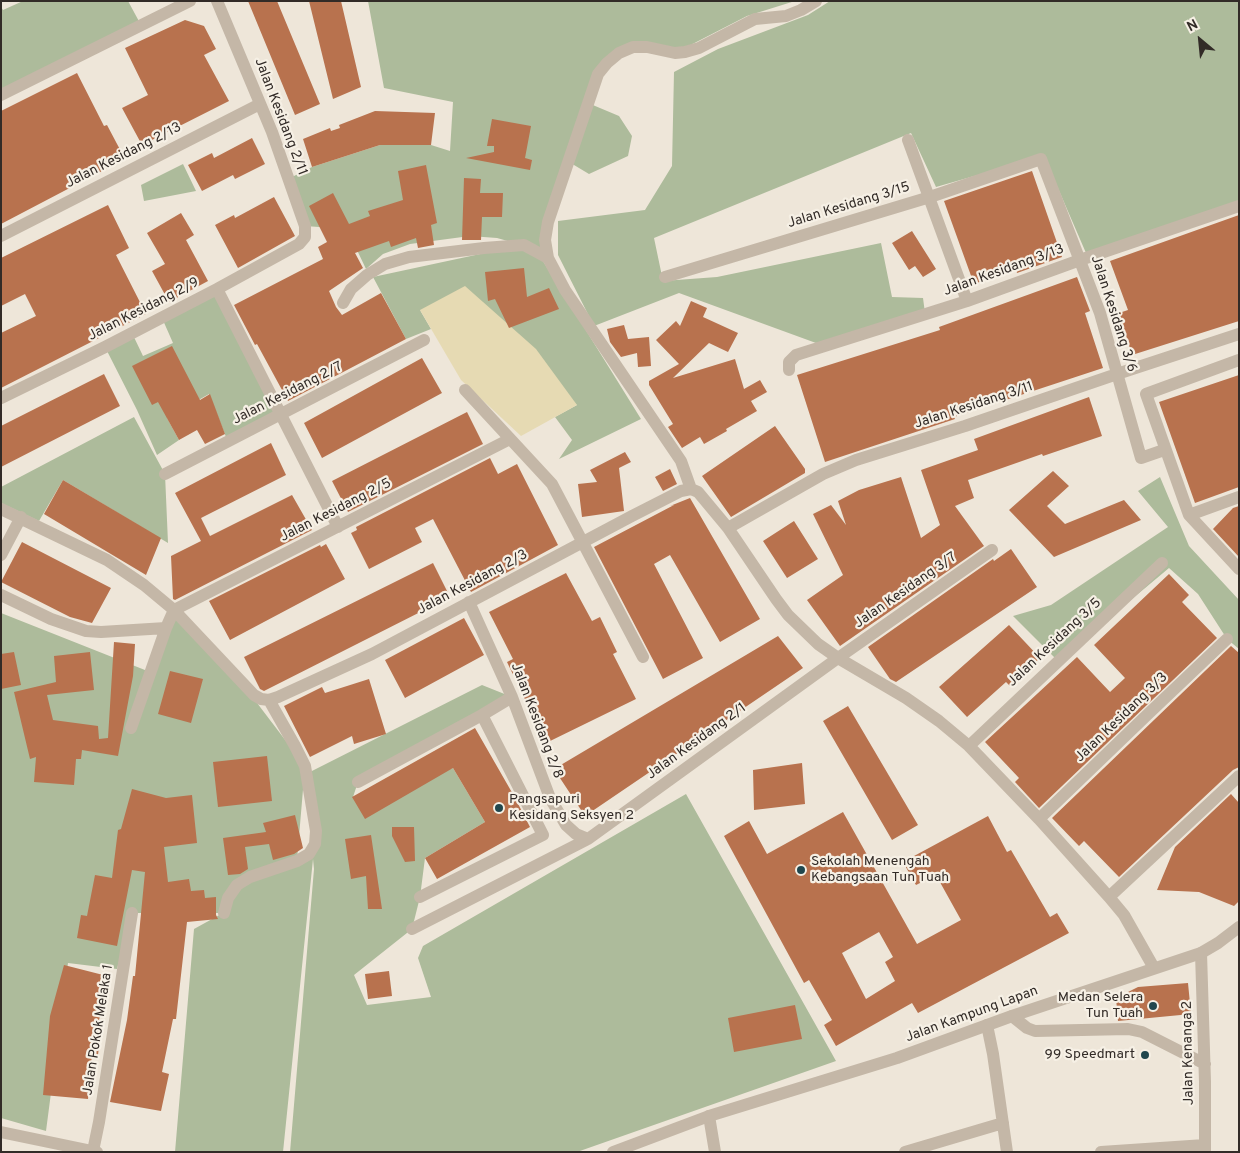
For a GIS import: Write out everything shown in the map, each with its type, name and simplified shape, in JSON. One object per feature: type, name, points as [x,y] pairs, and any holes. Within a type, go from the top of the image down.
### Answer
[{"type":"street","points":[[1,95],[190,1]]},
{"type":"street","name":"Jalan Kesidang 2/11","points":[[217,1],[272,132],[305,226],[305,237],[299,244]]},
{"type":"street","points":[[816,1],[786,16],[755,19],[699,48],[674,53],[647,47],[633,47],[619,53],[607,63],[598,74],[548,222],[545,240],[548,258],[565,290],[681,461],[691,489],[698,492],[728,528],[788,615],[818,644],[906,698],[939,721],[969,746],[1039,819],[1109,897],[1124,916],[1154,968]]},
{"type":"street","name":"Jalan Kesidang 2/13","points":[[1,236],[260,104]]},
{"type":"street","points":[[908,140],[967,301]]},
{"type":"street","name":"Jalan Kesidang 3/15","points":[[665,277],[930,197],[1041,159]]},
{"type":"street","name":"Jalan Kesidang 3/6","points":[[1041,159],[1100,313],[1141,458],[1164,450]]},
{"type":"street","name":"Jalan Kesidang 3/13","points":[[789,370],[789,362],[796,355],[967,301],[1239,206]]},
{"type":"street","name":"Jalan Kesidang 2/9","points":[[1,398],[105,347],[299,244]]},
{"type":"street","points":[[342,303],[351,289],[367,275],[385,264],[409,258],[477,248],[524,245],[548,258]]},
{"type":"street","points":[[216,289],[338,527]]},
{"type":"street","name":"Jalan Kesidang 3/11","points":[[728,528],[823,474],[856,460],[965,426],[1239,334]]},
{"type":"street","name":"Jalan Kesidang 2/7","points":[[165,474],[424,340]]},
{"type":"street","points":[[1239,360],[1146,394],[1164,450],[1189,515],[1239,569]]},
{"type":"street","points":[[465,390],[552,484],[643,657]]},
{"type":"street","name":"Jalan Kesidang 2/5","points":[[174,610],[510,439]]},
{"type":"street","name":"Jalan Kesidang 2/3","points":[[269,700],[278,698],[372,654],[680,492],[691,489]]},
{"type":"street","points":[[1189,515],[1239,497]]},
{"type":"street","points":[[1,508],[107,560],[144,585],[174,610],[254,695],[261,699],[269,700],[295,746],[305,766],[316,831],[315,844],[309,854],[297,861],[250,877],[237,885],[228,898],[224,914]]},
{"type":"street","points":[[1,556],[21,517]]},
{"type":"street","name":"Jalan Kesidang 3/7","points":[[838,658],[992,550]]},
{"type":"street","name":"Jalan Kesidang 3/5","points":[[969,746],[1162,563]]},
{"type":"street","points":[[1,595],[51,618],[86,631],[101,632],[166,628]]},
{"type":"street","name":"Jalan Kesidang 2/8","points":[[469,602],[512,697],[550,798],[566,825],[576,834],[588,840]]},
{"type":"street","points":[[131,728],[174,610]]},
{"type":"street","name":"Jalan Kesidang 3/3","points":[[1039,819],[1146,715],[1228,639]]},
{"type":"street","name":"Jalan Kesidang 2/1","points":[[412,929],[588,840],[838,658]]},
{"type":"street","points":[[358,782],[512,697]]},
{"type":"street","points":[[420,897],[543,835],[482,715]]},
{"type":"street","points":[[1109,897],[1239,776]]},
{"type":"street","name":"Jalan Pokok Melaka 1","points":[[95,1151],[132,913]]},
{"type":"street","name":"Jalan Kampung Lapan","points":[[613,1152],[709,1116],[897,1058],[1012,1016],[1202,953],[1239,927]]},
{"type":"street","name":"Jalan Kenanga 2","points":[[1202,953],[1205,1148]]},
{"type":"street","points":[[1012,1016],[1027,1028],[1035,1031],[1128,1029],[1142,1032],[1205,1064]]},
{"type":"street","points":[[987,1025],[1007,1152]]},
{"type":"street","points":[[709,1116],[715,1152]]},
{"type":"street","points":[[905,1152],[1003,1123]]},
{"type":"street","points":[[1,1132],[95,1151]]},
{"type":"street","points":[[1101,1152],[1205,1148]]},
{"type":"green space","points":[[23,1],[128,1],[141,25],[1,96],[1,7],[3,10]]},
{"type":"green space","points":[[368,1],[795,1],[747,16],[675,53],[633,47],[598,74],[588,103],[619,116],[632,136],[628,156],[589,174],[569,162],[538,253],[641,419],[559,459],[572,440],[555,417],[577,405],[420,310],[431,329],[406,339],[373,277],[522,245],[497,238],[470,236],[410,244],[383,254],[366,269],[347,229],[305,226],[288,179],[312,167],[380,145],[431,145],[450,151],[453,102],[384,88]]},
{"type":"green space","points":[[830,1],[1239,1],[1239,201],[1086,253],[1044,156],[936,187],[911,133],[654,238],[663,281],[717,277],[881,243],[892,297],[923,298],[925,313],[816,343],[679,293],[594,326],[558,255],[558,221],[645,210],[672,166],[674,72],[718,49],[808,15]]},
{"type":"green space","points":[[183,164],[196,191],[144,201],[141,185]]},
{"type":"green space","points":[[217,289],[280,414],[226,437],[209,394],[167,418],[179,440],[157,455],[137,410],[105,347],[132,333],[143,356],[173,343],[162,318]]},
{"type":"green space","points":[[134,417],[165,474],[168,543],[63,480],[39,521],[1,503],[1,487]]},
{"type":"green space","points":[[1160,477],[1189,546],[1239,600],[1239,649],[1227,639],[1198,594],[1169,568],[1058,661],[1013,616],[1051,605],[1168,527],[1138,491]]},
{"type":"green space","points":[[174,610],[238,678],[305,766],[297,860],[313,855],[306,774],[482,685],[512,697],[358,782],[353,797],[453,768],[485,822],[425,858],[420,897],[412,929],[354,975],[367,1005],[431,997],[418,958],[423,946],[686,794],[836,1061],[577,1152],[290,1152],[314,869],[313,859],[283,1152],[175,1152],[194,929],[223,913],[132,913],[117,969],[68,963],[46,1131],[1,1118],[1,613],[150,672]]},
{"type":"sand","points":[[465,286],[536,349],[577,405],[521,436],[461,380],[420,310]]},
{"type":"building","points":[[248,1],[277,1],[320,104],[295,115]]},
{"type":"building","points":[[309,1],[341,1],[361,87],[333,99]]},
{"type":"building","points":[[185,20],[204,26],[216,49],[204,55],[229,101],[142,145],[122,108],[148,95],[125,48]]},
{"type":"building","points":[[77,73],[104,126],[107,125],[125,159],[1,224],[1,111]]},
{"type":"building","points":[[375,111],[435,113],[431,145],[380,145],[312,167],[303,139],[330,128],[331,131],[340,128],[339,125]]},
{"type":"building","points":[[492,119],[531,126],[525,158],[532,160],[530,170],[466,158],[494,152],[494,146],[487,146]]},
{"type":"building","points":[[252,138],[265,164],[235,179],[233,175],[202,191],[188,165],[212,153],[214,158]]},
{"type":"building","points":[[426,165],[437,223],[431,225],[434,245],[418,248],[416,238],[391,247],[389,241],[355,253],[363,268],[329,291],[342,315],[381,293],[406,339],[288,401],[234,305],[323,259],[318,247],[327,242],[309,206],[333,193],[349,224],[370,216],[368,211],[403,200],[398,171]]},
{"type":"building","points":[[1032,171],[1062,257],[1017,273],[1016,269],[974,284],[944,201]]},
{"type":"building","points":[[464,178],[481,179],[480,193],[503,193],[502,217],[482,217],[481,240],[462,240]]},
{"type":"building","points":[[274,197],[295,236],[238,268],[215,225],[234,215],[235,218]]},
{"type":"building","points":[[108,205],[129,248],[116,255],[146,314],[1,388],[1,333],[36,316],[25,294],[1,306],[1,258]]},
{"type":"building","points":[[181,213],[194,235],[186,240],[208,281],[169,302],[152,271],[165,264],[147,233]]},
{"type":"building","points":[[1239,215],[1239,321],[1132,355],[1119,313],[1128,310],[1110,261]]},
{"type":"building","points":[[912,231],[936,269],[923,277],[915,266],[909,270],[892,243]]},
{"type":"building","points":[[524,268],[527,297],[549,288],[559,309],[509,328],[495,299],[488,301],[485,272]]},
{"type":"building","points":[[1077,277],[1090,311],[1085,313],[1103,368],[825,462],[797,375],[940,330],[939,327]]},
{"type":"building","points":[[691,301],[707,308],[703,317],[738,333],[728,352],[709,343],[673,378],[735,359],[744,389],[760,380],[767,392],[751,401],[757,411],[726,429],[727,431],[704,444],[700,437],[682,448],[668,427],[673,424],[649,385],[649,381],[679,364],[656,340],[676,321],[680,326]]},
{"type":"building","points":[[624,325],[628,339],[649,337],[651,366],[638,367],[637,353],[621,357],[610,342],[607,329]]},
{"type":"building","points":[[172,346],[200,400],[210,394],[225,434],[205,444],[197,430],[179,440],[158,402],[152,405],[132,366]]},
{"type":"building","points":[[422,358],[442,393],[322,458],[304,423]]},
{"type":"building","points":[[104,374],[120,406],[1,467],[1,426]]},
{"type":"building","points":[[1239,375],[1239,487],[1195,503],[1159,402]]},
{"type":"building","points":[[1089,397],[1102,436],[1043,456],[1042,454],[968,480],[974,498],[955,506],[984,546],[840,646],[807,600],[843,575],[813,514],[831,505],[846,525],[838,501],[859,490],[901,477],[921,538],[940,525],[921,470],[978,450],[974,439]]},
{"type":"building","points":[[467,412],[483,444],[348,512],[332,481]]},
{"type":"building","points":[[775,426],[805,469],[805,473],[731,517],[702,476]]},
{"type":"building","points":[[271,443],[286,475],[201,518],[210,536],[292,495],[312,530],[175,600],[173,599],[171,556],[201,541],[175,493]]},
{"type":"building","points":[[625,452],[631,462],[619,468],[624,511],[582,517],[578,484],[597,482],[590,470]]},
{"type":"building","points":[[490,458],[498,474],[517,464],[558,545],[471,592],[433,519],[415,528],[422,542],[369,569],[351,533],[357,530],[356,527]]},
{"type":"building","points":[[670,469],[677,484],[663,491],[655,477]]},
{"type":"building","points":[[1053,471],[1069,486],[1047,506],[1065,524],[1124,500],[1141,520],[1054,557],[1009,510]]},
{"type":"building","points":[[63,480],[161,538],[146,575],[44,514]]},
{"type":"building","points":[[690,498],[760,619],[720,642],[670,555],[654,564],[703,658],[663,679],[594,547],[674,505],[670,506]]},
{"type":"building","points":[[1239,506],[1239,557],[1213,529],[1233,508]]},
{"type":"building","points":[[794,521],[818,559],[787,578],[763,541]]},
{"type":"building","points":[[22,542],[111,588],[92,623],[70,617],[1,582]]},
{"type":"building","points":[[326,544],[345,579],[230,640],[209,601],[320,545],[321,547]]},
{"type":"building","points":[[1011,549],[1037,587],[896,682],[890,679],[868,647],[993,559],[994,561]]},
{"type":"building","points":[[433,563],[450,597],[264,691],[260,689],[244,657]]},
{"type":"building","points":[[566,573],[592,621],[600,617],[617,652],[613,654],[636,699],[546,743],[507,662],[513,659],[489,612]]},
{"type":"building","points":[[1169,574],[1189,595],[1182,602],[1217,638],[1039,808],[1015,782],[1019,778],[985,742],[1077,657],[1110,692],[1125,678],[1094,645]]},
{"type":"building","points":[[464,618],[484,655],[405,698],[385,660]]},
{"type":"building","points":[[1009,625],[1040,658],[1010,686],[1006,682],[967,717],[939,687]]},
{"type":"building","points":[[778,636],[803,668],[585,816],[554,769]]},
{"type":"building","points":[[114,642],[135,644],[133,676],[118,756],[82,750],[81,759],[76,759],[74,785],[34,782],[36,757],[30,759],[14,692],[56,682],[54,656],[90,652],[94,690],[47,695],[53,720],[98,726],[99,739],[108,738]]},
{"type":"building","points":[[1231,646],[1239,653],[1239,767],[1233,770],[1119,877],[1084,841],[1079,846],[1052,818]]},
{"type":"building","points":[[14,652],[21,685],[1,689],[1,654]]},
{"type":"building","points":[[170,671],[203,679],[191,723],[158,714]]},
{"type":"building","points":[[369,679],[386,734],[354,744],[352,736],[310,757],[284,706],[322,687],[325,693]]},
{"type":"building","points":[[848,706],[918,825],[892,840],[823,721]]},
{"type":"building","name":"Pangsapuri Kesidang Seksyen 2","points":[[475,728],[530,827],[437,879],[425,858],[485,822],[453,768],[365,819],[352,797]]},
{"type":"building","points":[[267,756],[272,801],[218,807],[213,762]]},
{"type":"building","points":[[802,763],[805,804],[754,810],[753,770]]},
{"type":"building","points":[[132,789],[166,798],[192,795],[197,843],[164,847],[168,882],[189,879],[191,891],[204,890],[205,898],[216,897],[216,915],[218,919],[187,922],[176,1019],[173,1019],[162,1072],[169,1074],[161,1111],[110,1102],[127,1020],[133,976],[135,976],[145,872],[132,870],[117,946],[77,938],[81,915],[87,916],[95,875],[112,878],[118,830],[121,829]]},
{"type":"building","points":[[1231,794],[1239,803],[1239,901],[1234,906],[1199,892],[1157,890],[1175,847]]},
{"type":"building","points":[[843,812],[917,944],[961,920],[936,875],[916,885],[903,862],[988,816],[1007,852],[1011,850],[1050,917],[1057,913],[1069,933],[918,1013],[912,1003],[836,1046],[824,1025],[832,1020],[809,980],[804,983],[724,836],[749,821],[767,854]],"holes":[[[879,932],[893,957],[885,962],[895,981],[866,999],[842,953]]]},
{"type":"building","points":[[295,815],[303,848],[294,854],[273,860],[269,844],[245,847],[248,869],[240,874],[228,875],[223,838],[266,832],[263,823]]},
{"type":"building","points":[[392,827],[414,827],[415,861],[405,862],[392,836]]},
{"type":"building","points":[[371,835],[382,909],[368,909],[366,876],[351,879],[345,839]]},
{"type":"building","points":[[64,965],[111,977],[99,1020],[102,1020],[98,1055],[92,1054],[88,1099],[43,1095],[50,1016]]},
{"type":"building","points":[[389,971],[392,996],[368,999],[365,974]]},
{"type":"building","name":"Medan Selera Tun Tuah","points":[[1188,983],[1191,1014],[1118,1021],[1116,998],[1138,987]]},
{"type":"building","points":[[795,1005],[802,1039],[734,1052],[728,1018]]},
{"type":"place","name":"Pangsapuri Kesidang Seksyen 2","points":[[499,808]]},
{"type":"place","name":"Sekolah Menengah Kebangsaan Tun Tuah","points":[[801,870]]},
{"type":"place","name":"Medan Selera Tun Tuah","points":[[1153,1006]]},
{"type":"place","name":"99 Speedmart","points":[[1145,1055]]}]
